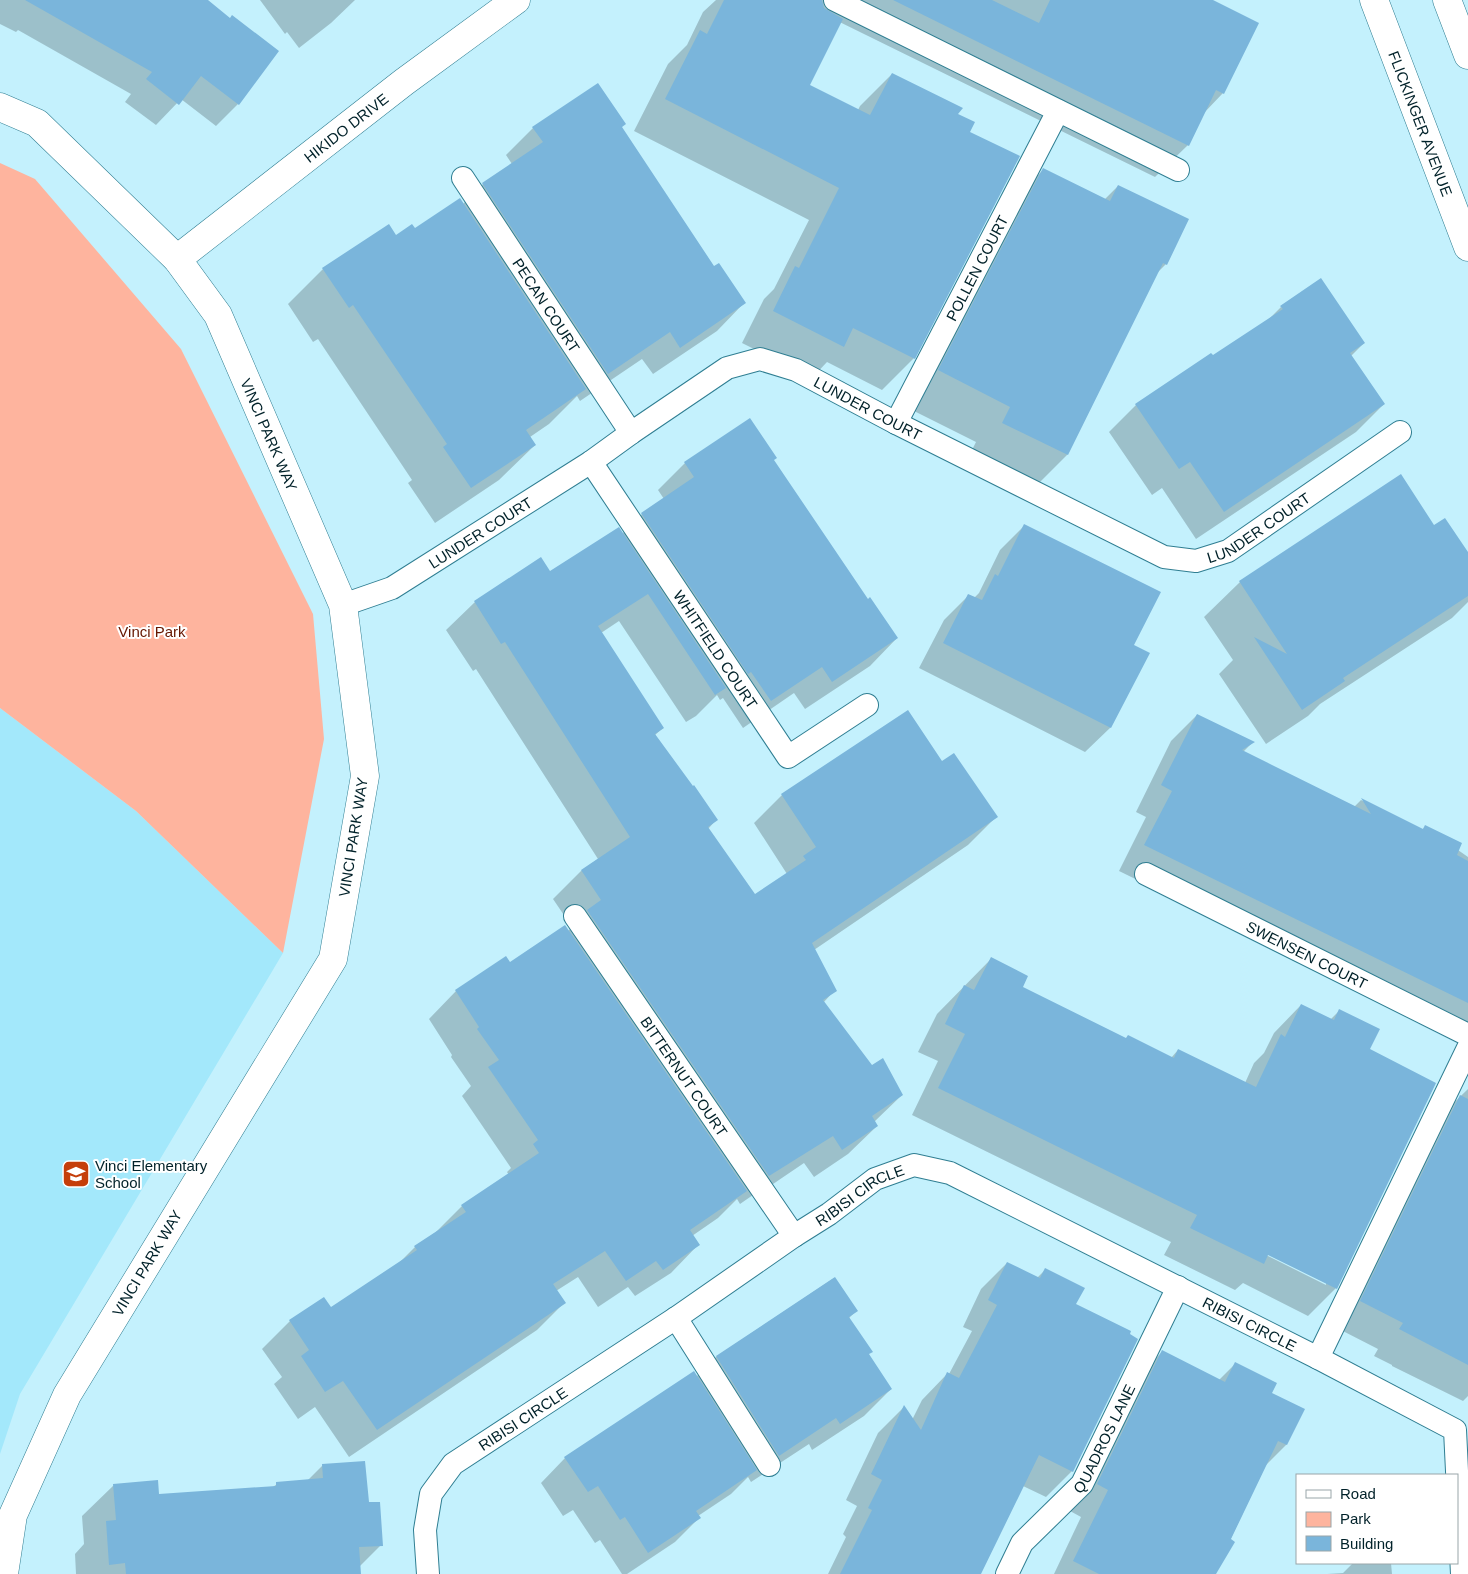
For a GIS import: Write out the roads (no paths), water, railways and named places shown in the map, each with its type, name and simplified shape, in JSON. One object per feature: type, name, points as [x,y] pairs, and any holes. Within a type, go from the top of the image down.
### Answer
[{"type":"street","name":"HIKIDO DRIVE","points":[[177,259],[404,82],[516,0]]},
{"type":"street","name":"FLICKINGER AVENUE","points":[[1374,0],[1468,247]]},
{"type":"street","points":[[1447,0],[1468,56]]},
{"type":"street","name":"VINCI PARK WAY","points":[[0,107],[37,122],[177,259],[218,315],[343,605],[365,776],[333,959],[67,1395],[12,1515],[4,1574]]},
{"type":"lane","points":[[835,0],[1178,170]]},
{"type":"lane","name":"POLLEN COURT","points":[[896,423],[1058,111]]},
{"type":"lane","name":"PECAN COURT","points":[[463,178],[631,433]]},
{"type":"lane","name":"LUNDER COURT","points":[[343,605],[392,588],[591,462],[727,368],[760,359],[796,370],[896,423],[1164,557],[1196,561],[1228,551],[1400,432]]},
{"type":"lane","name":"WHITFIELD COURT","points":[[591,462],[788,757],[867,705]]},
{"type":"lane","name":"SWENSEN COURT","points":[[1146,874],[1468,1035]]},
{"type":"lane","name":"BITTERNUT COURT","points":[[574,916],[794,1236]]},
{"type":"lane","points":[[1318,1358],[1468,1048]]},
{"type":"lane","name":"RIBISI CIRCLE","points":[[428,1574],[425,1530],[431,1494],[453,1464],[676,1318],[829,1214],[875,1179],[914,1165],[950,1173],[1462,1432],[1462,1574]]},
{"type":"lane","name":"QUADROS LANE","points":[[1007,1574],[1022,1543],[1082,1484],[1178,1287]]},
{"type":"lane","points":[[676,1318],[769,1465]]},
{"type":"place","name":"Vinci Elementary School","points":[[76,1174]]},
{"type":"park label","name":"Vinci Park","points":[[152,631]]}]
